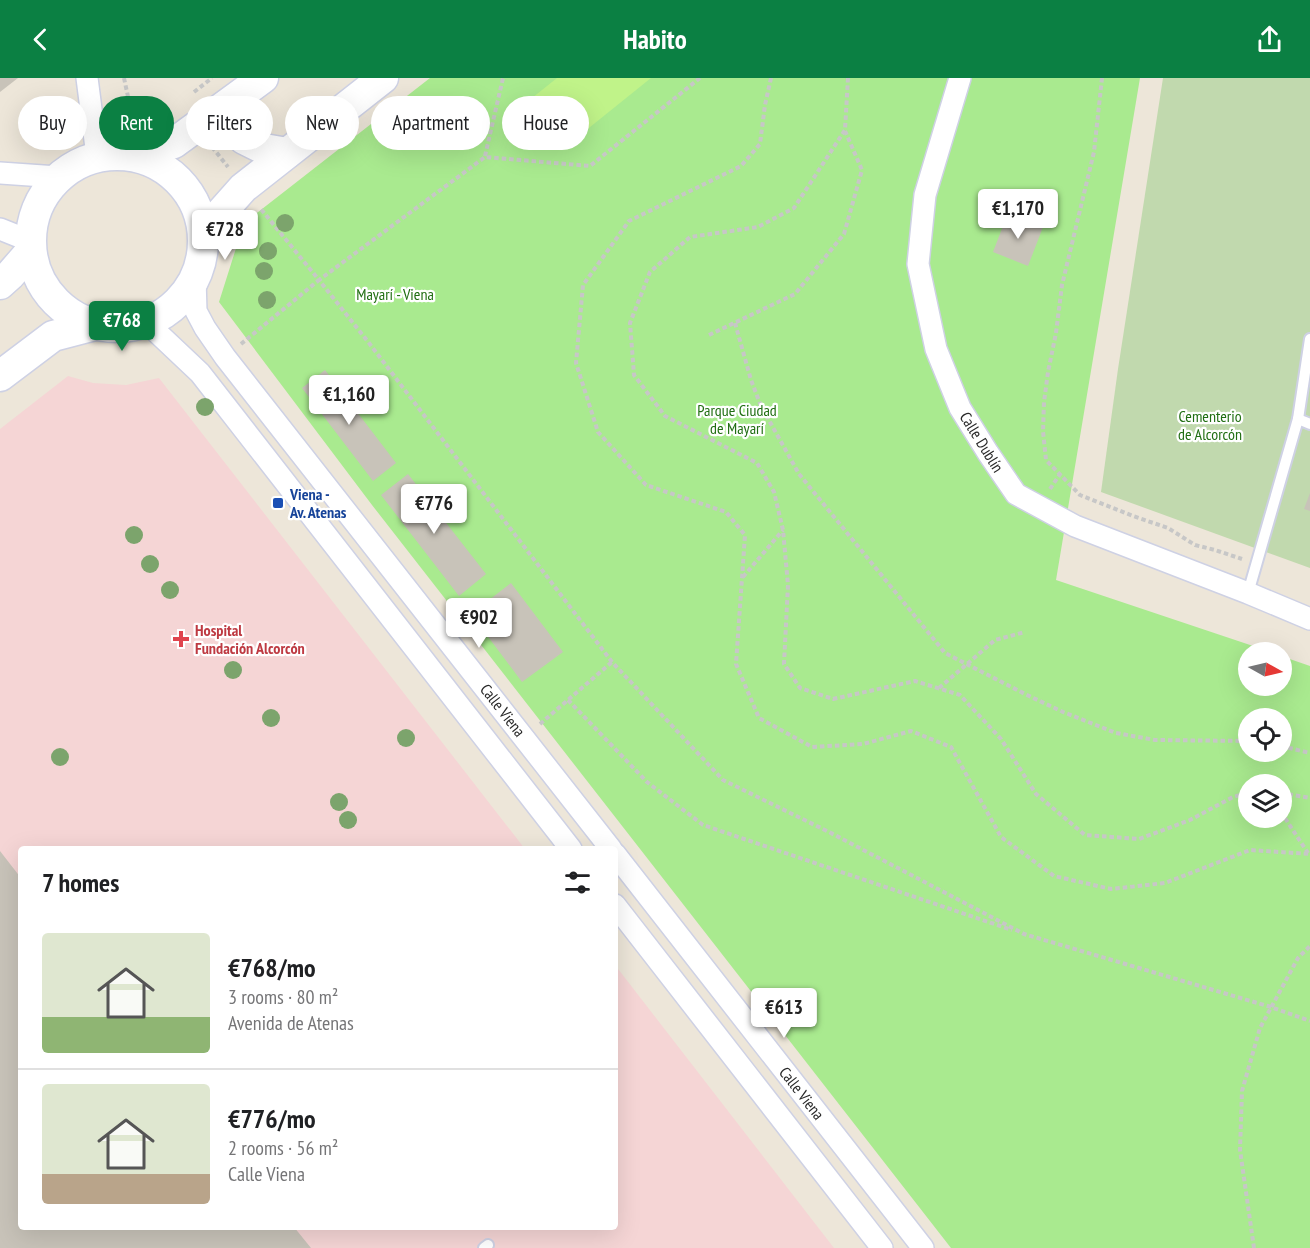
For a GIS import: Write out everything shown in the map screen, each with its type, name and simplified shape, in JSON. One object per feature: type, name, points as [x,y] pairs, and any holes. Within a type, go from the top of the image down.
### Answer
[{"type":"street","points":[[87,78],[98,156]]},
{"type":"street","points":[[240,96],[263,78]]},
{"type":"street","points":[[203,233],[243,188],[383,78]]},
{"type":"street","name":"Calle Dublín","points":[[960,78],[925,195],[918,264],[936,349],[960,408],[987,453],[1016,495],[1075,526],[1310,619]]},
{"type":"street","points":[[135,156],[174,143],[186,134]]},
{"type":"street","points":[[270,150],[287,153]]},
{"type":"street","points":[[116,154],[135,156],[160,166],[181,183],[196,206],[203,233],[201,258],[195,278],[181,300],[165,313],[147,322],[121,328],[95,325],[72,315],[52,298],[38,276],[30,246],[34,217],[43,195],[58,177],[77,164],[98,156],[116,154]]},
{"type":"street","points":[[0,173],[58,177]]},
{"type":"street","points":[[0,229],[30,246]]},
{"type":"street","points":[[0,284],[10,275],[30,246]]},
{"type":"street","name":"Calle Viena","points":[[195,278],[196,311],[225,357],[609,846]]},
{"type":"street","name":"Calle Viena","points":[[147,322],[200,373],[569,846]]},
{"type":"street","points":[[0,376],[53,336],[95,325]]},
{"type":"street","name":"Calle Viena","points":[[618,858],[923,1248]]},
{"type":"street","name":"Calle Viena","points":[[618,909],[882,1248]]},
{"type":"lane","points":[[1248,593],[1298,419],[1310,339]]},
{"type":"lane","points":[[1298,419],[1310,424]]},
{"type":"path","points":[[124,78],[128,96]]},
{"type":"path","points":[[225,357],[318,280],[485,157],[503,78]]},
{"type":"path","points":[[485,157],[591,166],[700,78]]},
{"type":"path","points":[[771,78],[760,144],[741,166],[629,222],[584,285],[576,363],[598,432],[646,485],[726,512],[745,535],[736,664],[759,718],[812,747],[863,744],[911,731],[951,747],[1002,837],[1054,876],[1111,889],[1165,883],[1250,850],[1309,854]]},
{"type":"path","points":[[710,335],[795,294],[844,234],[862,170],[845,130],[848,78]]},
{"type":"path","points":[[1102,78],[1094,152],[1062,285],[1044,402],[1043,431],[1046,460],[1080,495],[1168,528],[1195,545],[1215,549],[1256,564]]},
{"type":"path","points":[[845,130],[794,208],[758,227],[690,237],[650,272],[630,323],[634,375],[665,416],[757,463],[774,492],[783,530],[788,585],[784,664],[800,688],[833,699],[915,681],[960,695],[1001,739],[1036,794],[1085,835],[1139,839],[1190,820],[1238,796]]},
{"type":"path","points":[[215,150],[229,169]]},
{"type":"path","points":[[253,200],[377,352],[612,662],[723,780],[829,832],[1024,934]]},
{"type":"path","points":[[735,323],[750,380],[761,406],[799,474],[945,653],[1063,712],[1116,733],[1155,740],[1238,741]]},
{"type":"path","points":[[742,578],[783,530]]},
{"type":"path","points":[[938,688],[995,640],[1025,632]]},
{"type":"path","points":[[524,738],[612,662]]},
{"type":"path","points":[[568,700],[647,782],[703,825],[1024,934],[1271,1007],[1310,1021]]},
{"type":"path","points":[[1292,749],[1310,753]]},
{"type":"path","points":[[1292,795],[1310,798]]},
{"type":"path","points":[[1292,828],[1309,854]]},
{"type":"path","points":[[1254,1248],[1240,1150],[1242,1091],[1260,1028],[1298,958],[1310,946]]},
{"type":"shaded area","name":"Hospital Fundación Alcorcón","points":[[68,376],[93,383],[126,385],[159,378],[523,846],[18,846],[18,1230],[618,1230],[618,969],[834,1248],[0,1248],[0,429]]},
{"type":"green space","name":"Parque Ciudad de Mayarí","points":[[430,78],[1140,78],[1056,580],[1241,642],[1238,642],[1238,696],[1292,696],[1292,660],[1310,666],[1310,1248],[951,1248],[372,505],[219,302],[244,223],[338,150],[359,150],[359,133],[371,124],[371,150],[490,150],[490,96],[407,96]]},
{"type":"green space","points":[[557,78],[651,78],[589,128],[589,96],[534,96]]},
{"type":"green space","name":"Cementerio de Alcorcón","points":[[1163,78],[1310,78],[1310,568],[1101,492]]},
{"type":"building","points":[[0,78],[18,78],[0,92]]},
{"type":"building","points":[[1008,213],[1043,227],[1028,266],[993,252]]},
{"type":"building","points":[[325,370],[396,463],[373,481],[302,388]]},
{"type":"building","points":[[408,474],[486,574],[459,596],[381,495]]},
{"type":"building","points":[[1310,493],[1310,511],[1304,509]]},
{"type":"building","points":[[511,583],[563,652],[522,682],[471,614]]},
{"type":"building","points":[[0,851],[18,874],[18,1230],[296,1230],[311,1248],[0,1248]]},
{"type":"place","name":"Viena - Av. Atenas","points":[[278,503]]},
{"type":"place","name":"Hospital Fundación Alcorcón","points":[[181,639]]},
{"type":"park label","name":"Mayarí - Viena","points":[[395,294]]}]
